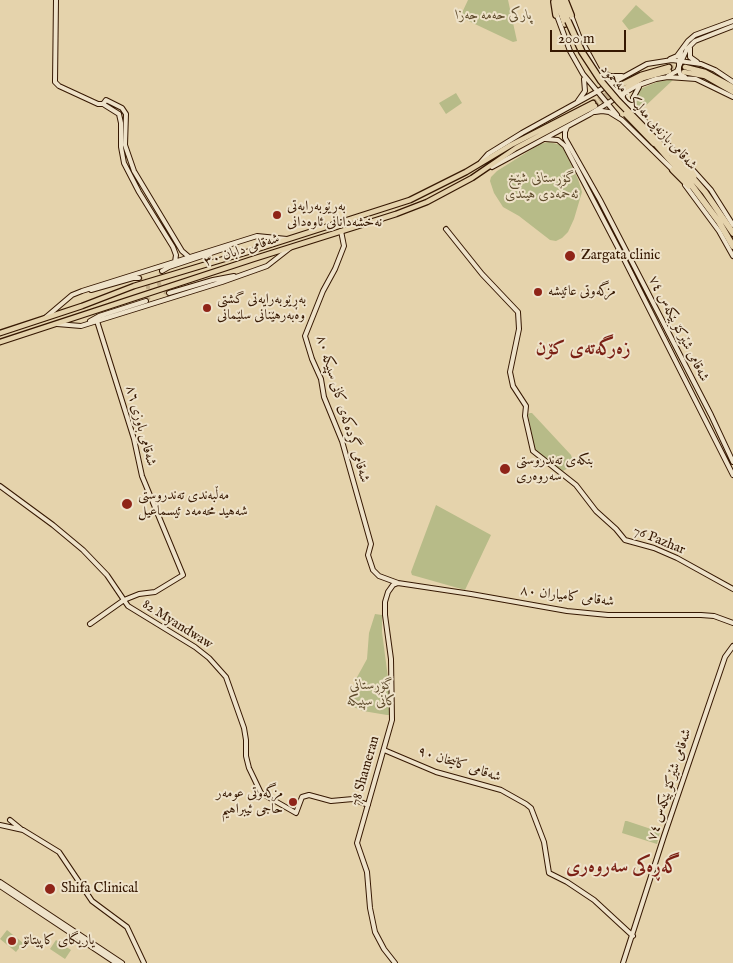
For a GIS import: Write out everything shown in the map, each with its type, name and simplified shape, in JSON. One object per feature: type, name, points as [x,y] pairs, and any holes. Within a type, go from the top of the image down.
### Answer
[{"type":"highway","points":[[554,0],[556,15]]},
{"type":"highway","name":"شەقامی بازنەیی مەلیک مەحمود","points":[[554,0],[568,20]]},
{"type":"highway","name":"شەقامی بازنەیی مەلیک مەحمود","points":[[564,0],[579,55],[598,83],[616,104],[656,142],[707,205],[733,232]]},
{"type":"highway","name":"شەقامی بازنەیی مەلیک مەحمود","points":[[656,142],[671,153],[705,192],[723,222],[733,250]]},
{"type":"highway","points":[[686,163],[705,192]]},
{"type":"highway","points":[[673,170],[707,205]]},
{"type":"highway","points":[[720,233],[723,222],[733,225]]},
{"type":"main road","points":[[621,88],[641,75],[669,69]]},
{"type":"main road","points":[[684,69],[705,76],[733,92]]},
{"type":"main road","name":"شەقامی دابان ٣٠","points":[[0,333],[134,286],[410,200],[540,130],[594,105],[511,151],[485,170],[427,202],[396,214],[0,342]]},
{"type":"street","points":[[56,0],[54,82],[58,86],[98,104],[103,104],[106,100],[122,108],[126,114],[123,141],[124,163],[131,178],[173,247],[176,255],[175,262]]},
{"type":"street","points":[[556,15],[584,78],[586,89],[582,97],[572,106]]},
{"type":"street","points":[[568,20],[603,77],[711,190],[733,225]]},
{"type":"street","points":[[680,61],[691,45],[700,38],[727,26],[733,21]]},
{"type":"street","points":[[663,61],[675,57],[688,41],[695,36],[727,26],[733,26]]},
{"type":"street","points":[[691,45],[690,57],[733,82]]},
{"type":"street","points":[[663,77],[674,73],[678,68],[683,48]]},
{"type":"street","points":[[574,58],[597,93],[673,170],[695,197],[730,245],[733,256]]},
{"type":"street","points":[[663,61],[701,64]]},
{"type":"street","name":"شەقامی دابان ٣٠","points":[[480,164],[484,157],[500,146],[597,93],[626,74],[647,64],[663,61]]},
{"type":"street","points":[[678,68],[680,74],[688,78]]},
{"type":"street","points":[[597,69],[610,76],[626,74]]},
{"type":"street","points":[[591,85],[600,84],[603,77]]},
{"type":"street","points":[[663,77],[696,79],[733,92]]},
{"type":"street","name":"شەقامی دابان ٣٠","points":[[485,170],[567,127],[643,83],[663,77]]},
{"type":"street","points":[[640,116],[634,107],[633,98],[635,91],[643,83]]},
{"type":"street","points":[[616,113],[618,106],[625,102]]},
{"type":"street","points":[[590,114],[605,111],[622,120]]},
{"type":"street","name":"شەقامی شێرکۆ بێکەس ٧٤","points":[[567,127],[565,138],[590,181],[711,415],[733,462]]},
{"type":"street","name":"شەقامی شێرکۆ بێکەس ٧٤","points":[[545,139],[558,140],[565,146],[733,475]]},
{"type":"street","points":[[123,141],[134,171],[182,251],[189,257]]},
{"type":"street","points":[[585,184],[590,181]]},
{"type":"street","points":[[589,193],[594,190]]},
{"type":"street","points":[[159,224],[164,222]]},
{"type":"street","name":"76 Pazhar","points":[[446,229],[482,274],[518,312],[519,329],[510,372],[513,386],[526,406],[532,450],[576,485],[596,511],[625,540],[654,548],[677,558],[733,589]]},
{"type":"street","name":"شەقامی گردەکەی کانی سپیکە ٨٠","points":[[341,231],[344,246],[335,269],[323,291],[306,336],[312,359],[321,379],[324,398],[342,441],[371,544],[368,555],[372,570],[379,576],[398,583]]},
{"type":"street","points":[[43,319],[76,294],[189,257],[257,236],[288,239]]},
{"type":"street","points":[[162,271],[169,267],[223,250],[245,240]]},
{"type":"street","points":[[55,324],[81,326],[248,273],[267,266],[291,247]]},
{"type":"street","points":[[169,294],[213,280],[248,273]]},
{"type":"street","points":[[76,294],[139,278]]},
{"type":"street","points":[[81,326],[99,316],[146,301]]},
{"type":"street","name":"شەقامی باوزی ٨٦","points":[[90,624],[124,600],[140,594],[155,592],[183,574],[142,476],[134,438],[97,321]]},
{"type":"street","name":"82 Myandwaw","points":[[0,486],[83,550],[107,575],[128,606],[195,647],[209,658],[226,677],[244,728],[249,769],[261,793],[296,813],[302,797],[309,796],[331,800],[354,799],[368,804]]},
{"type":"street","name":"شەقامی کامیاران ٨٠","points":[[398,583],[567,611],[608,615],[714,616],[733,623]]},
{"type":"street","name":"78 Shameran","points":[[395,963],[384,949],[375,932],[370,908],[367,872],[357,842],[392,720],[391,659],[385,602],[388,592],[398,583]]},
{"type":"street","name":"شەقامی شێرکۆ بێکەس ٧٤","points":[[624,963],[664,836],[725,657],[733,646]]},
{"type":"street","name":"شەقامی کانیخان ٩٠","points":[[384,750],[436,772],[501,790],[526,804],[531,808],[545,844],[549,873],[567,882],[594,900],[633,936]]},
{"type":"street","points":[[10,820],[61,853],[92,901],[127,927],[144,963]]},
{"type":"street","points":[[0,825],[23,830]]},
{"type":"street","points":[[0,882],[122,963]]},
{"type":"street","points":[[0,886],[116,963]]},
{"type":"green space","name":"پارکی حەمە جەزا","points":[[468,0],[508,0],[517,41],[513,42],[460,17]]},
{"type":"green space","points":[[636,5],[654,21],[629,30],[622,21]]},
{"type":"green space","points":[[674,79],[640,111],[635,99],[640,89],[657,82]]},
{"type":"green space","points":[[456,93],[462,103],[446,114],[439,103]]},
{"type":"green space","name":"گۆڕستانی شێخ ئەحمەدی هیندی","points":[[549,142],[561,145],[563,148],[582,192],[568,232],[556,241],[550,240],[519,216],[503,207],[494,193],[490,181],[497,171],[540,144]]},
{"type":"green space","points":[[530,413],[571,455],[574,465],[561,472],[535,451],[528,414]]},
{"type":"green space","points":[[436,505],[491,535],[465,590],[412,575],[411,572]]},
{"type":"green space","name":"گۆڕستانی کانی سپیکە","points":[[375,614],[382,615],[382,632],[391,701],[391,715],[363,711],[351,706],[356,679],[367,659],[369,633]]},
{"type":"green space","points":[[625,821],[660,832],[657,844],[622,833]]},
{"type":"green space","name":"یاریگای کاپیتانۆ","points":[[7,930],[23,943],[16,952],[0,939]]},
{"type":"green space","points":[[56,940],[71,950],[65,959],[50,949]]},
{"type":"tunnel","points":[[669,67],[685,67]]},
{"type":"tunnel","points":[[593,103],[619,86]]},
{"type":"tunnel","points":[[595,106],[615,94]]},
{"type":"tunnel","points":[[162,271],[158,278],[159,284],[163,292],[169,293]]},
{"type":"tunnel","points":[[139,278],[146,281],[148,287],[149,297],[146,301]]},
{"type":"place","name":"بەڕێوبەرایەتی نەخشەدانانی ئاوەدانی","points":[[277,215]]},
{"type":"place","name":"Zargata clinic","points":[[570,256]]},
{"type":"place","name":"مزگەوتی عائیشە","points":[[538,292]]},
{"type":"place","name":"بەڕێوبەرایەتی گشتی وەبەرهێنانی سلێمانی","points":[[207,308]]},
{"type":"place","name":"بنکەی تەندروستی سەروەری","points":[[505,469]]},
{"type":"place","name":"مەڵبەندی تەندروستی شەهید محەمەد ئیسماعیل","points":[[127,504]]},
{"type":"place","name":"مزگەوتی عومەر حاجی ئیبراهیم","points":[[293,802]]},
{"type":"place","name":"Shifa Clinical","points":[[50,889]]},
{"type":"place","name":"یاریگای کاپیتانۆ","points":[[12,941]]},
{"type":"district","name":"زەرگەتەی کۆن","points":[[583,350]]},
{"type":"district","name":"گەڕەکی سەروەری","points":[[623,868]]}]
